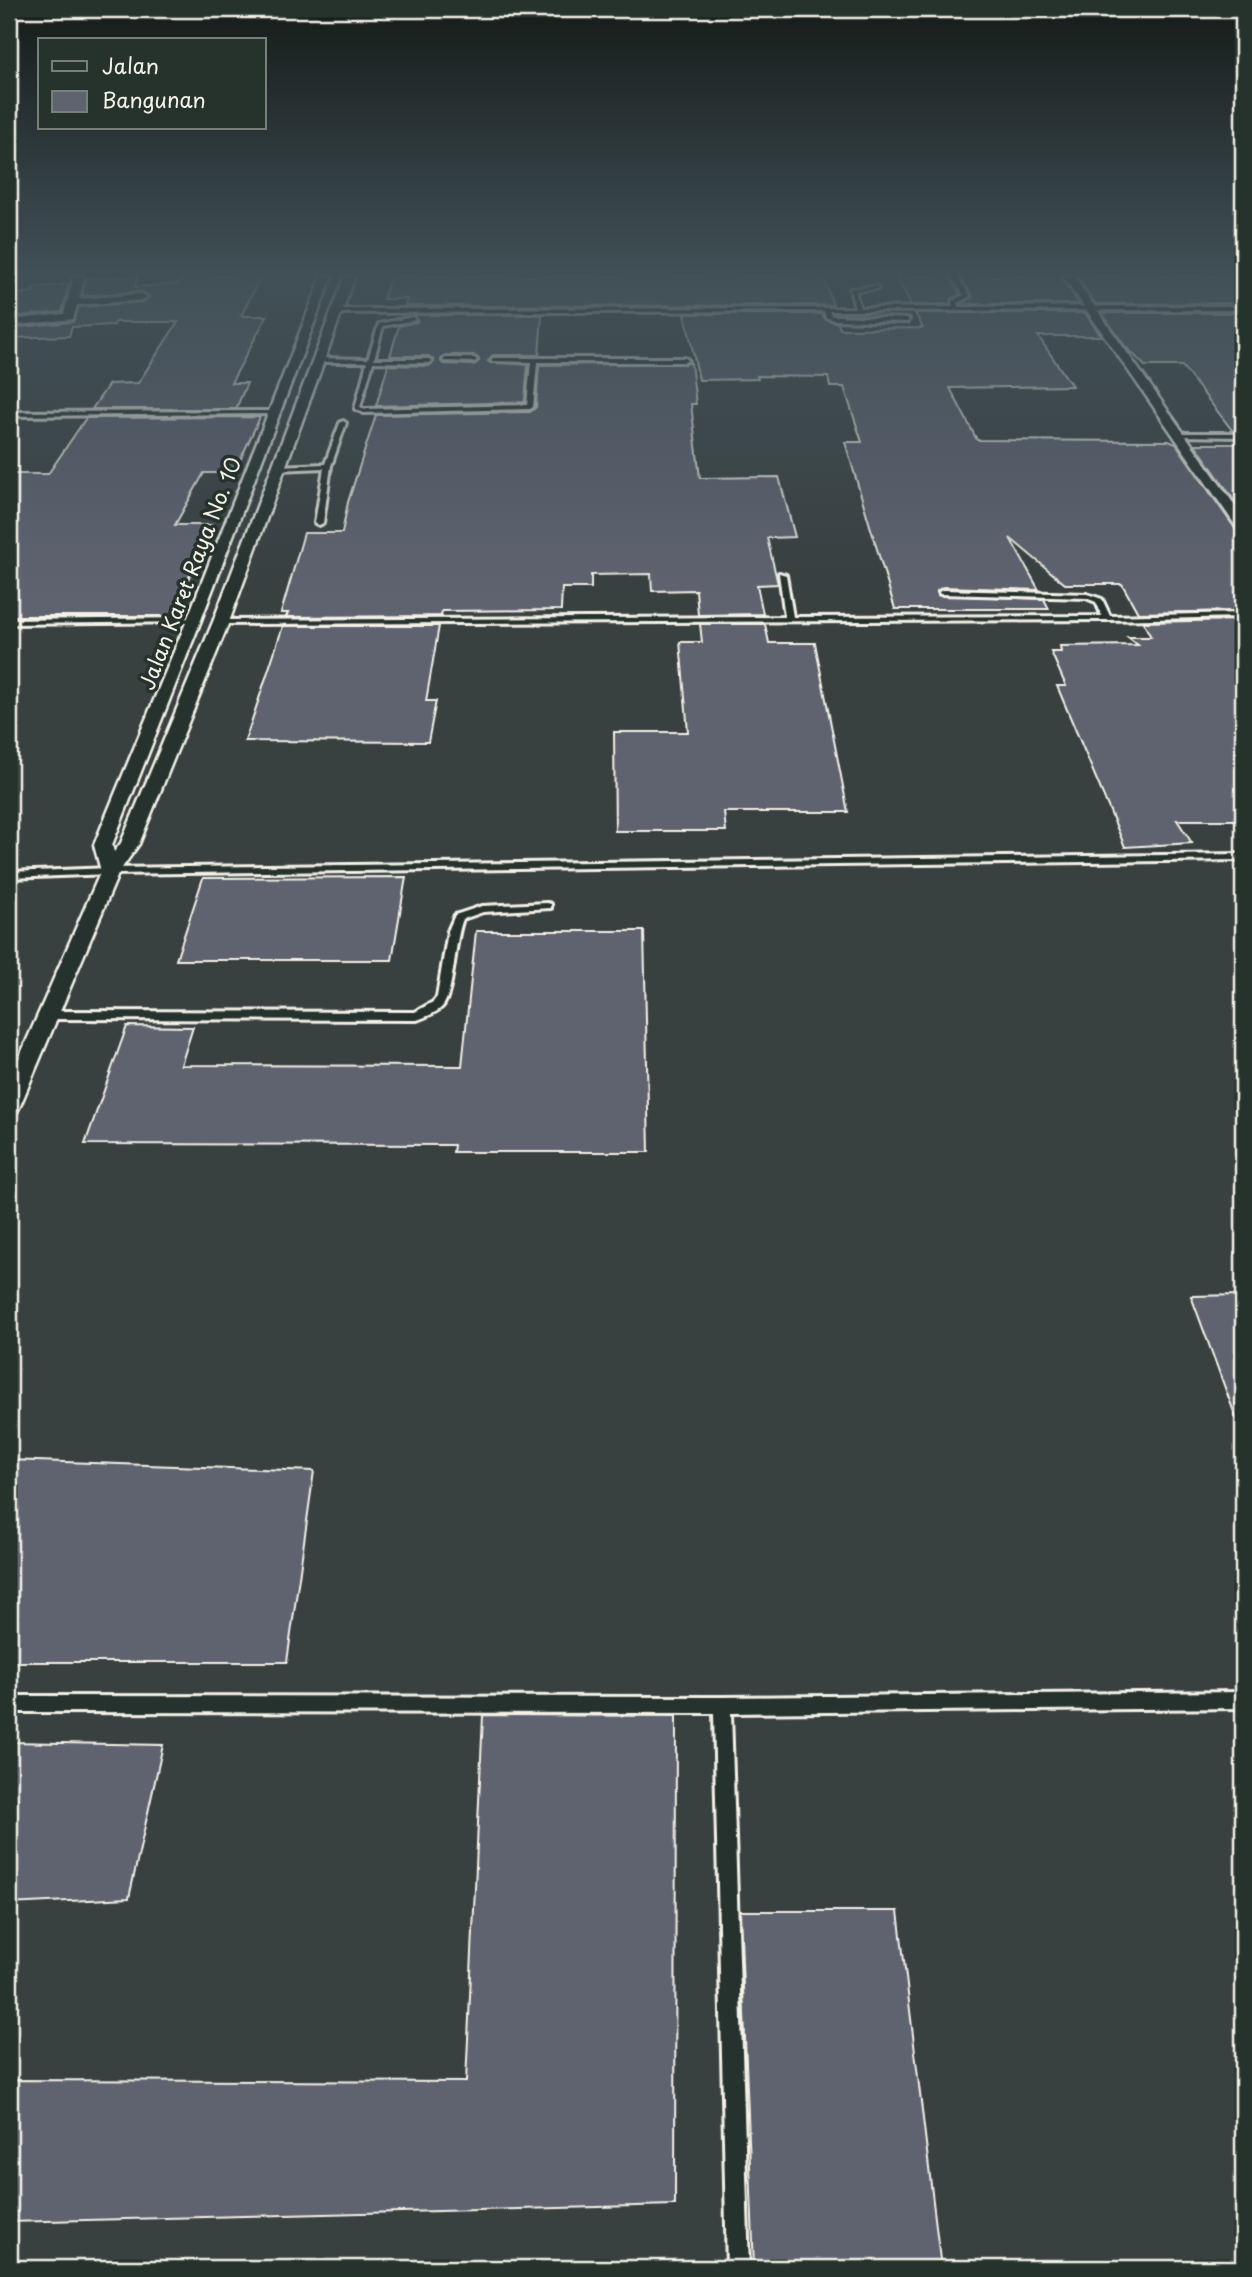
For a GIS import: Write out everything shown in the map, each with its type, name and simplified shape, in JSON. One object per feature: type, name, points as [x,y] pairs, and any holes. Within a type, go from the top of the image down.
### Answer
[{"type":"street","name":"Jalan Karet Raya No. 10","points":[[110,871],[103,845],[194,620],[286,382]]},
{"type":"street","name":"Jalan Karet Raya No. 10","points":[[9,1107],[110,871],[130,844],[221,622],[310,382]]},
{"type":"street","points":[[1143,382],[1243,526]]},
{"type":"lane","points":[[362,382],[356,404],[357,408],[365,411],[530,407],[532,382]]},
{"type":"lane","points":[[9,414],[274,412]]},
{"type":"lane","points":[[319,523],[328,466],[343,423]]},
{"type":"lane","points":[[1180,435],[1243,435]]},
{"type":"lane","points":[[278,468],[328,466]]},
{"type":"lane","points":[[782,575],[789,619]]},
{"type":"lane","points":[[943,592],[1087,596],[1099,601],[1108,618]]},
{"type":"lane","points":[[221,622],[1243,615]]},
{"type":"lane","points":[[9,622],[194,620]]},
{"type":"lane","points":[[9,875],[110,871],[1243,857]]},
{"type":"lane","points":[[47,1015],[416,1016],[438,1005],[442,998],[453,931],[459,917],[482,909],[547,906]]},
{"type":"lane","points":[[9,1704],[722,1706],[1243,1700]]},
{"type":"lane","points":[[722,1706],[738,2268]]},
{"type":"shaded area","points":[[9,382],[1243,382],[1243,2268],[9,2268]]},
{"type":"building","points":[[383,382],[527,382],[525,402],[376,406]]},
{"type":"building","points":[[538,382],[693,382],[696,404],[691,404],[700,478],[779,477],[795,537],[767,538],[778,584],[757,585],[763,614],[698,615],[696,590],[652,591],[651,574],[591,575],[591,588],[562,588],[561,610],[442,611],[441,616],[286,617],[288,613],[281,613],[304,533],[342,533],[348,502],[376,415],[530,412],[536,407]]},
{"type":"building","points":[[829,382],[1069,382],[1072,386],[950,388],[977,440],[1169,441],[1176,444],[1236,530],[1243,532],[1243,611],[1138,613],[1122,584],[1065,584],[1010,538],[1039,590],[943,587],[937,591],[938,595],[1044,599],[1049,609],[895,609],[845,442],[862,442],[844,387],[830,387]]},
{"type":"building","points":[[1195,382],[1243,382],[1243,430],[1232,430]]},
{"type":"building","points":[[247,383],[236,409],[92,409],[109,384]]},
{"type":"building","points":[[260,417],[237,467],[226,467],[223,473],[204,473],[175,525],[212,525],[172,616],[9,616],[9,474],[48,474],[86,418]]},
{"type":"building","points":[[1239,440],[1243,440],[1243,513],[1195,444],[1242,444]]},
{"type":"building","points":[[1243,620],[1243,820],[1177,820],[1192,843],[1125,847],[1057,686],[1066,686],[1051,652],[1061,652],[1060,646],[1138,645],[1128,637],[1151,637],[1143,622]]},
{"type":"building","points":[[700,624],[765,624],[769,643],[815,643],[848,812],[724,812],[726,831],[615,831],[614,732],[688,732],[680,642],[702,642]]},
{"type":"building","points":[[283,626],[439,626],[426,701],[436,701],[428,742],[245,741]]},
{"type":"building","points":[[406,877],[392,960],[176,960],[203,878]]},
{"type":"building","points":[[476,931],[644,931],[649,1152],[453,1152],[454,1145],[85,1144],[127,1026],[193,1027],[181,1065],[462,1066]]},
{"type":"building","points":[[1243,1295],[1243,1431],[1241,1431],[1191,1296]]},
{"type":"building","points":[[9,1460],[314,1471],[287,1662],[9,1662]]},
{"type":"building","points":[[483,1715],[676,1716],[675,2205],[9,2222],[9,2080],[466,2082]]},
{"type":"building","points":[[9,1742],[163,1745],[129,1898],[9,1904]]},
{"type":"building","points":[[740,1911],[898,1911],[941,2268],[754,2268]]}]
